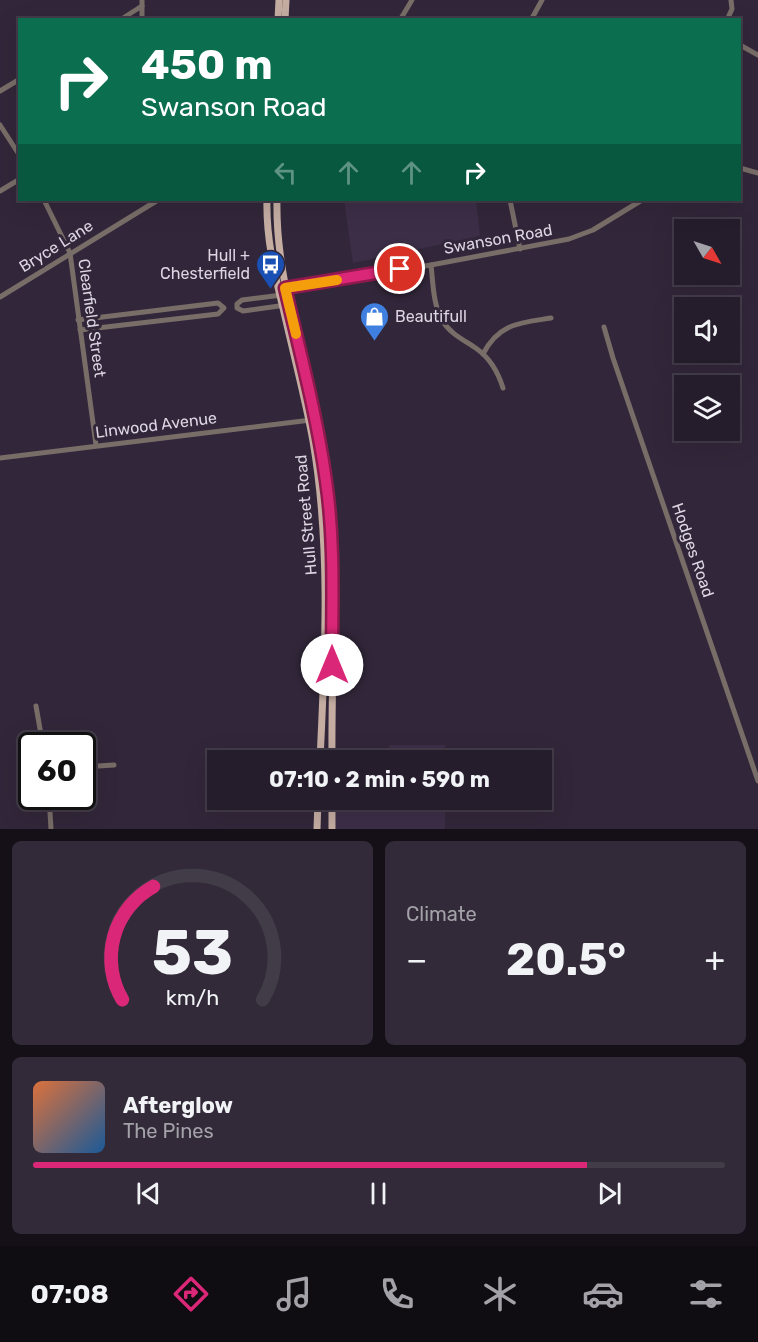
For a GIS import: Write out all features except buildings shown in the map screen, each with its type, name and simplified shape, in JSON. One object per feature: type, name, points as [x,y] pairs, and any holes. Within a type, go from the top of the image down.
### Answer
[{"type":"main road","points":[[278,18],[279,0]]},
{"type":"main road","points":[[285,18],[286,0]]},
{"type":"main road","name":"Hull Street Road","points":[[267,201],[270,247],[286,305],[327,484],[332,545],[332,750]]},
{"type":"main road","name":"Hull Street Road","points":[[277,201],[282,292]]},
{"type":"main road","name":"Hull Street Road","points":[[312,420],[324,547],[324,680],[320,750]]},
{"type":"main road","points":[[317,829],[318,810]]},
{"type":"main road","points":[[332,810],[332,829]]},
{"type":"street","points":[[401,18],[412,0]]},
{"type":"street","points":[[532,18],[542,0]]},
{"type":"street","points":[[729,18],[732,9],[731,0]]},
{"type":"street","points":[[123,18],[142,3]]},
{"type":"street","points":[[741,46],[758,55]]},
{"type":"street","points":[[0,91],[18,80]]},
{"type":"street","points":[[0,125],[18,153]]},
{"type":"street","points":[[741,168],[758,173]]},
{"type":"street","points":[[0,191],[18,181]]},
{"type":"street","name":"Clearfield Street","points":[[44,201],[70,253],[96,446]]},
{"type":"street","name":"Bryce Lane","points":[[0,297],[155,201]]},
{"type":"street","points":[[510,201],[520,249]]},
{"type":"street","name":"Swanson Road","points":[[286,305],[243,311],[237,308],[240,301],[282,292],[580,236],[640,201]]},
{"type":"street","points":[[431,265],[437,305],[442,321],[452,332],[483,354],[494,367],[503,388]]},
{"type":"street","points":[[78,320],[218,303],[224,308],[218,314],[80,330]]},
{"type":"street","points":[[483,354],[493,338],[504,329],[551,318]]},
{"type":"street","name":"Hodges Road","points":[[604,327],[758,782]]},
{"type":"street","name":"Linwood Avenue","points":[[0,458],[312,420]]},
{"type":"street","points":[[36,706],[41,732]]},
{"type":"street","points":[[96,766],[114,765]]},
{"type":"street","points":[[50,810],[51,829]]},
{"type":"shaded area","points":[[344,201],[476,201],[480,236],[353,263]]},
{"type":"shaded area","points":[[389,745],[445,745],[445,750],[389,750]]},
{"type":"shaded area","points":[[336,810],[445,810],[445,829],[336,829]]},
{"type":"slow traffic","points":[[296,334],[285,288],[337,280]]},
{"type":"place","name":"Hull + Chesterfield","points":[[271,290]]},
{"type":"place","name":"Beautifull","points":[[374,342]]},
{"type":"route","points":[[332,665],[332,545],[327,484],[320,435],[285,288],[400,269]]}]
